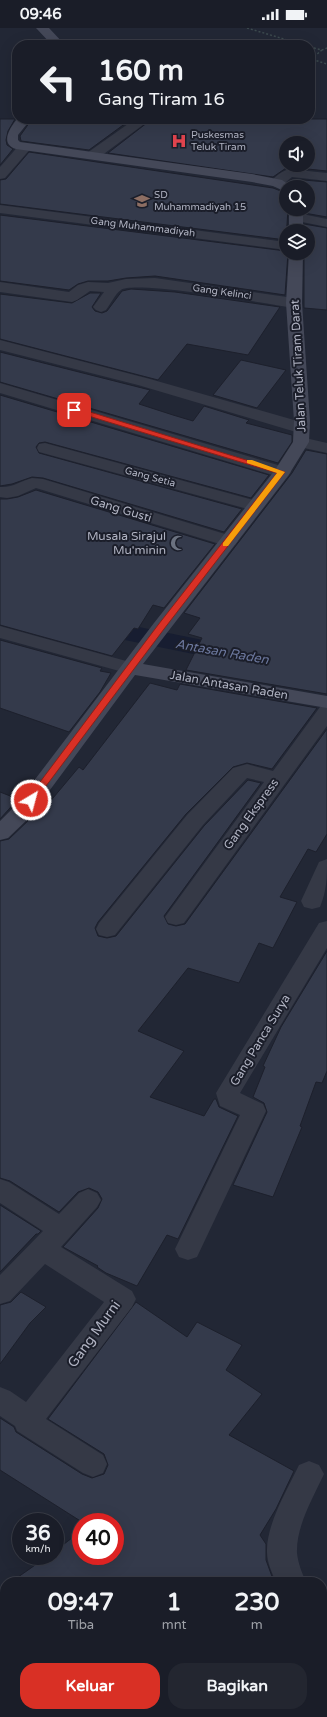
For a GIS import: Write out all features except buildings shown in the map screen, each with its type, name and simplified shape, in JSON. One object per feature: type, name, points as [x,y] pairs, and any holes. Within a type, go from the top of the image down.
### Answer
[{"type":"street","points":[[42,28],[54,40]]},
{"type":"street","points":[[20,124],[11,134],[11,141],[16,145],[279,186]]},
{"type":"street","points":[[92,156],[137,124]]},
{"type":"street","points":[[0,174],[26,147]]},
{"type":"street","points":[[304,172],[327,177]]},
{"type":"street","name":"Gang Muhammadiyah","points":[[0,209],[279,245]]},
{"type":"street","points":[[296,219],[327,223]]},
{"type":"street","name":"Jalan Teluk Tiram Darat","points":[[0,833],[22,812],[161,627],[282,472],[301,435],[294,303],[296,260]]},
{"type":"street","name":"Gang Kelinci","points":[[0,287],[72,297],[80,289],[86,286],[115,287],[125,283],[158,283],[294,303]]},
{"type":"street","points":[[101,307],[115,287]]},
{"type":"street","points":[[0,345],[137,380],[301,435],[327,448]]},
{"type":"street","points":[[0,388],[282,472]]},
{"type":"street","name":"Gang Setia","points":[[45,448],[256,506]]},
{"type":"street","name":"Gang Gusti","points":[[0,492],[10,493],[21,490],[29,483],[37,483],[229,541]]},
{"type":"street","points":[[0,632],[130,668]]},
{"type":"street","name":"Jalan Antasan Raden","points":[[130,668],[327,702]]},
{"type":"street","name":"Gang Ekspress","points":[[176,917],[327,712]]},
{"type":"street","points":[[107,929],[195,820],[240,773],[247,771],[277,779]]},
{"type":"street","points":[[327,852],[327,858]]},
{"type":"street","points":[[312,900],[327,867]]},
{"type":"street","name":"Gang Panca Surya","points":[[188,1249],[254,1110],[231,1100],[227,1096],[228,1093],[327,928]]},
{"type":"street","points":[[0,1189],[60,1229]]},
{"type":"street","points":[[0,1293],[88,1200]]},
{"type":"street","name":"Gang Murni","points":[[29,1420],[122,1299],[42,1249]]},
{"type":"street","points":[[0,1400],[29,1420],[27,1422],[93,1464]]},
{"type":"street","points":[[289,1577],[284,1563],[282,1538],[309,1474]]},
{"type":"path","points":[[247,28],[287,40]]},
{"type":"path","points":[[315,48],[322,50]]},
{"type":"path","points":[[315,56],[327,48]]},
{"type":"path","points":[[315,60],[327,64]]},
{"type":"waterway","name":"Antasan Raden","points":[[90,625],[237,655]]},
{"type":"slow traffic","points":[[226,545],[282,472],[249,462]]},
{"type":"place","name":"Puskesmas Teluk Tiram","points":[[179,141]]},
{"type":"place","name":"SD Muhammadiyah 15","points":[[142,201]]},
{"type":"place","name":"Musala Sirajul Mu'minin","points":[[178,543]]},
{"type":"route","points":[[31,800],[161,627],[282,472],[74,410]]}]
